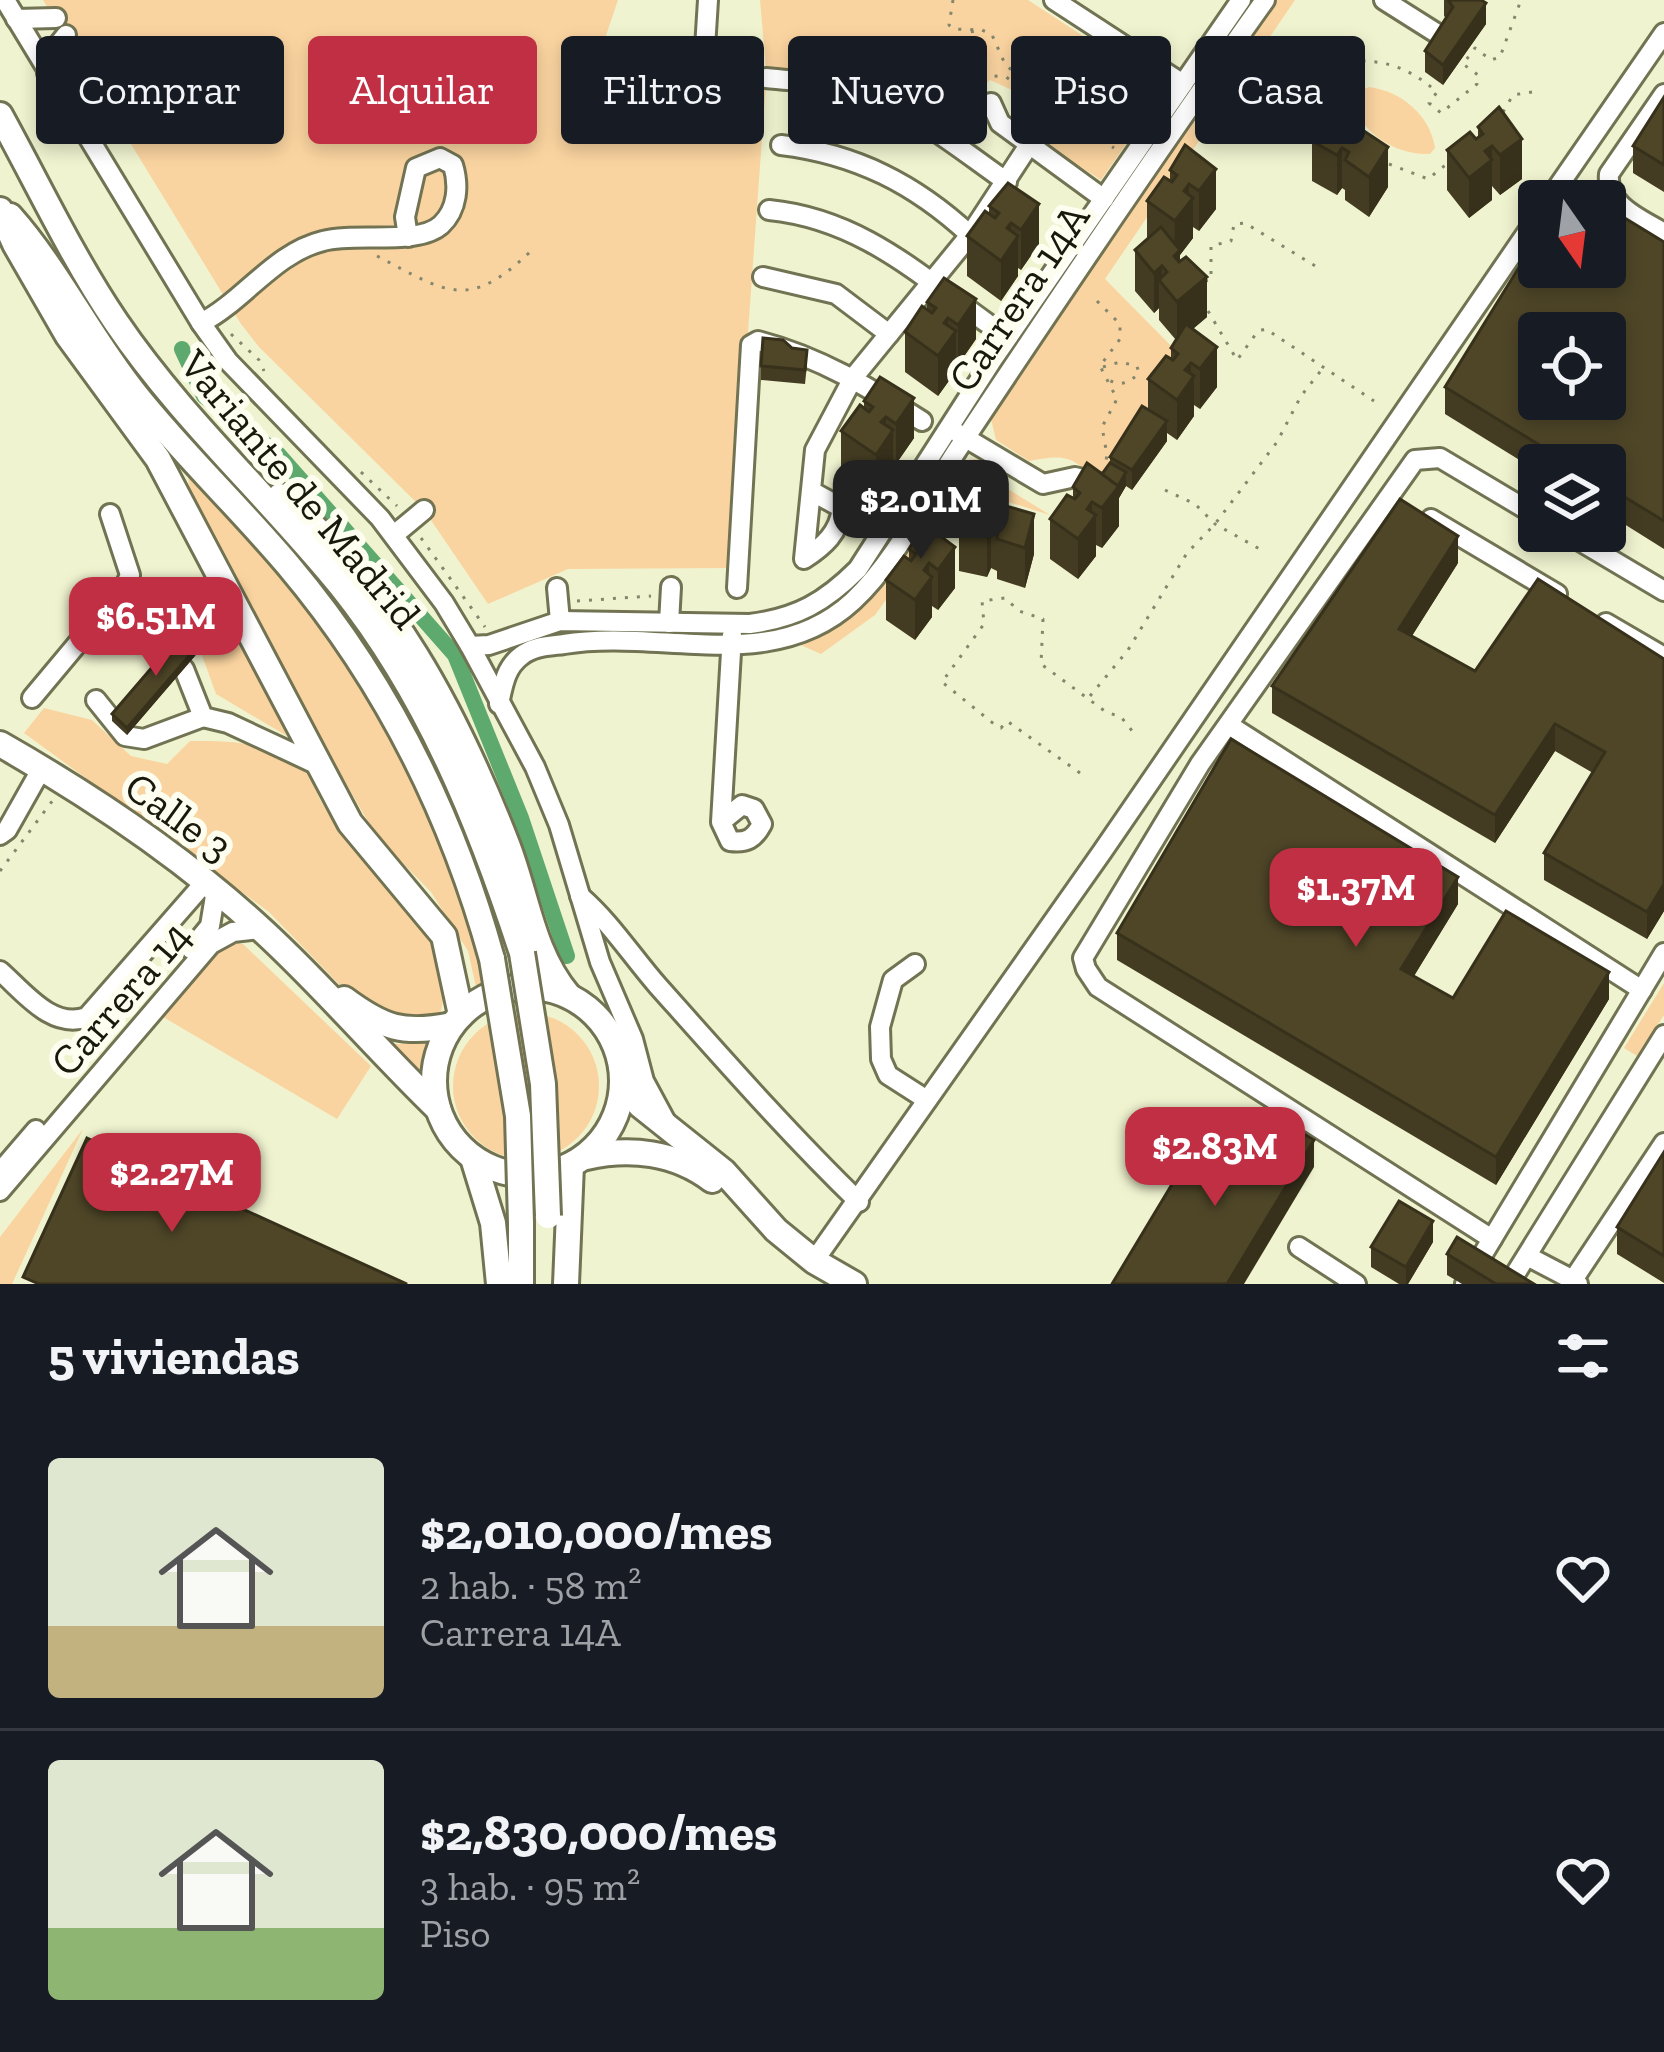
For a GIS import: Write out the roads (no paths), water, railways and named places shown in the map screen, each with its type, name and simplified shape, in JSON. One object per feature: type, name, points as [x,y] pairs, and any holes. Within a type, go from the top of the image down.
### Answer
[{"type":"main road","name":"Variante de Madrid","points":[[0,115],[115,320],[155,375],[344,590],[401,674],[464,792],[522,953],[543,1084],[551,1284]]},
{"type":"main road","name":"Variante de Madrid","points":[[0,208],[36,245],[98,346],[136,396],[286,563],[356,655],[438,804],[493,959],[518,1116],[521,1284]]},
{"type":"main road","points":[[0,208],[15,244],[68,336],[158,459],[350,823],[444,936],[453,965],[457,1020]]},
{"type":"main road","points":[[229,461],[282,497],[347,558],[407,638],[463,738],[512,857],[540,950],[568,995]]},
{"type":"main road","name":"Calle 3","points":[[0,744],[211,885],[301,967],[437,1109]]},
{"type":"main road","name":"Calle 3","points":[[301,967],[382,1024],[422,1031],[457,1020]]},
{"type":"main road","points":[[566,1284],[577,1161],[613,1123],[623,1078],[621,1058],[605,1026],[582,1003],[540,988],[511,988],[484,998],[457,1020],[435,1066],[437,1109],[458,1144],[473,1158],[516,1174],[544,1174],[577,1161],[629,1151],[686,1163],[723,1190],[790,1262],[854,1284]]},
{"type":"main road","points":[[623,1078],[640,1105],[724,1172],[819,1272]]},
{"type":"main road","points":[[473,1158],[493,1223],[499,1284]]},
{"type":"street","points":[[4,0],[36,55]]},
{"type":"street","points":[[706,36],[709,0]]},
{"type":"street","points":[[1054,0],[1183,84]]},
{"type":"street","name":"Carrera 14A","points":[[499,704],[505,676],[518,658],[533,649],[581,641],[732,646],[799,635],[852,602],[889,556],[958,433],[1104,199],[1241,0]]},
{"type":"street","name":"Carrera 14A","points":[[470,646],[489,645],[560,621],[733,624],[781,620],[832,596],[858,569],[958,433],[1265,0]]},
{"type":"street","points":[[1384,0],[1441,36]]},
{"type":"street","points":[[16,19],[61,27],[59,36]]},
{"type":"street","points":[[1562,180],[1664,33]]},
{"type":"street","points":[[766,78],[843,87],[893,107],[931,126],[1007,182]]},
{"type":"street","points":[[1664,94],[1608,184],[1615,202],[1664,233]]},
{"type":"street","points":[[991,103],[1000,123],[1104,199]]},
{"type":"street","points":[[92,144],[207,320],[228,361],[409,523],[444,604],[535,767],[559,825],[577,892],[633,1039],[644,1081],[670,1130]]},
{"type":"street","points":[[781,145],[856,160],[936,203],[970,235]]},
{"type":"street","points":[[811,491],[815,450],[853,378],[970,235],[1029,146]]},
{"type":"street","points":[[769,210],[809,214],[843,226],[875,243],[987,323]]},
{"type":"street","points":[[207,320],[280,262],[317,242],[365,234],[408,237]]},
{"type":"street","points":[[819,1272],[927,1100],[1518,245]]},
{"type":"street","points":[[763,277],[836,294],[889,334]]},
{"type":"street","points":[[737,587],[750,348],[758,341],[802,352],[922,421]]},
{"type":"street","points":[[958,433],[1043,484],[1075,477],[1105,484]]},
{"type":"street","points":[[1492,1239],[1098,987],[1083,958],[1200,764],[1402,505],[1415,460],[1440,458],[1518,504]]},
{"type":"street","points":[[1402,505],[1579,607]]},
{"type":"street","points":[[32,698],[130,575],[110,514]]},
{"type":"street","points":[[1598,552],[1664,591]]},
{"type":"street","points":[[669,623],[671,590]]},
{"type":"street","points":[[558,594],[560,621]]},
{"type":"street","points":[[1598,618],[1664,657]]},
{"type":"street","points":[[723,791],[754,809],[762,824],[756,836],[744,843],[730,841],[721,822],[733,624]]},
{"type":"street","points":[[184,669],[203,717]]},
{"type":"street","points":[[96,700],[124,736],[144,739],[203,717],[228,723],[316,764]]},
{"type":"street","points":[[1229,725],[1642,990]]},
{"type":"street","points":[[0,835],[42,768]]},
{"type":"street","points":[[721,822],[742,805]]},
{"type":"street","points":[[0,971],[59,1020],[75,1022],[87,1017],[211,885]]},
{"type":"street","name":"Carrera 14","points":[[0,1191],[210,926],[211,885]]},
{"type":"street","points":[[577,892],[611,922],[641,966],[776,1121],[859,1202]]},
{"type":"street","name":"Carrera 14","points":[[0,1172],[211,944],[233,932],[260,928]]},
{"type":"street","points":[[1465,1284],[1664,953]]},
{"type":"street","points":[[915,964],[893,980],[880,1028],[881,1059],[888,1075],[927,1100]]},
{"type":"street","points":[[1509,1284],[1664,1034]]},
{"type":"street","points":[[1527,1256],[1575,1282],[1664,1143]]},
{"type":"street","points":[[1299,1247],[1356,1284]]},
{"type":"waterway","points":[[182,349],[204,396],[278,454],[455,655],[521,818],[567,956]]}]
